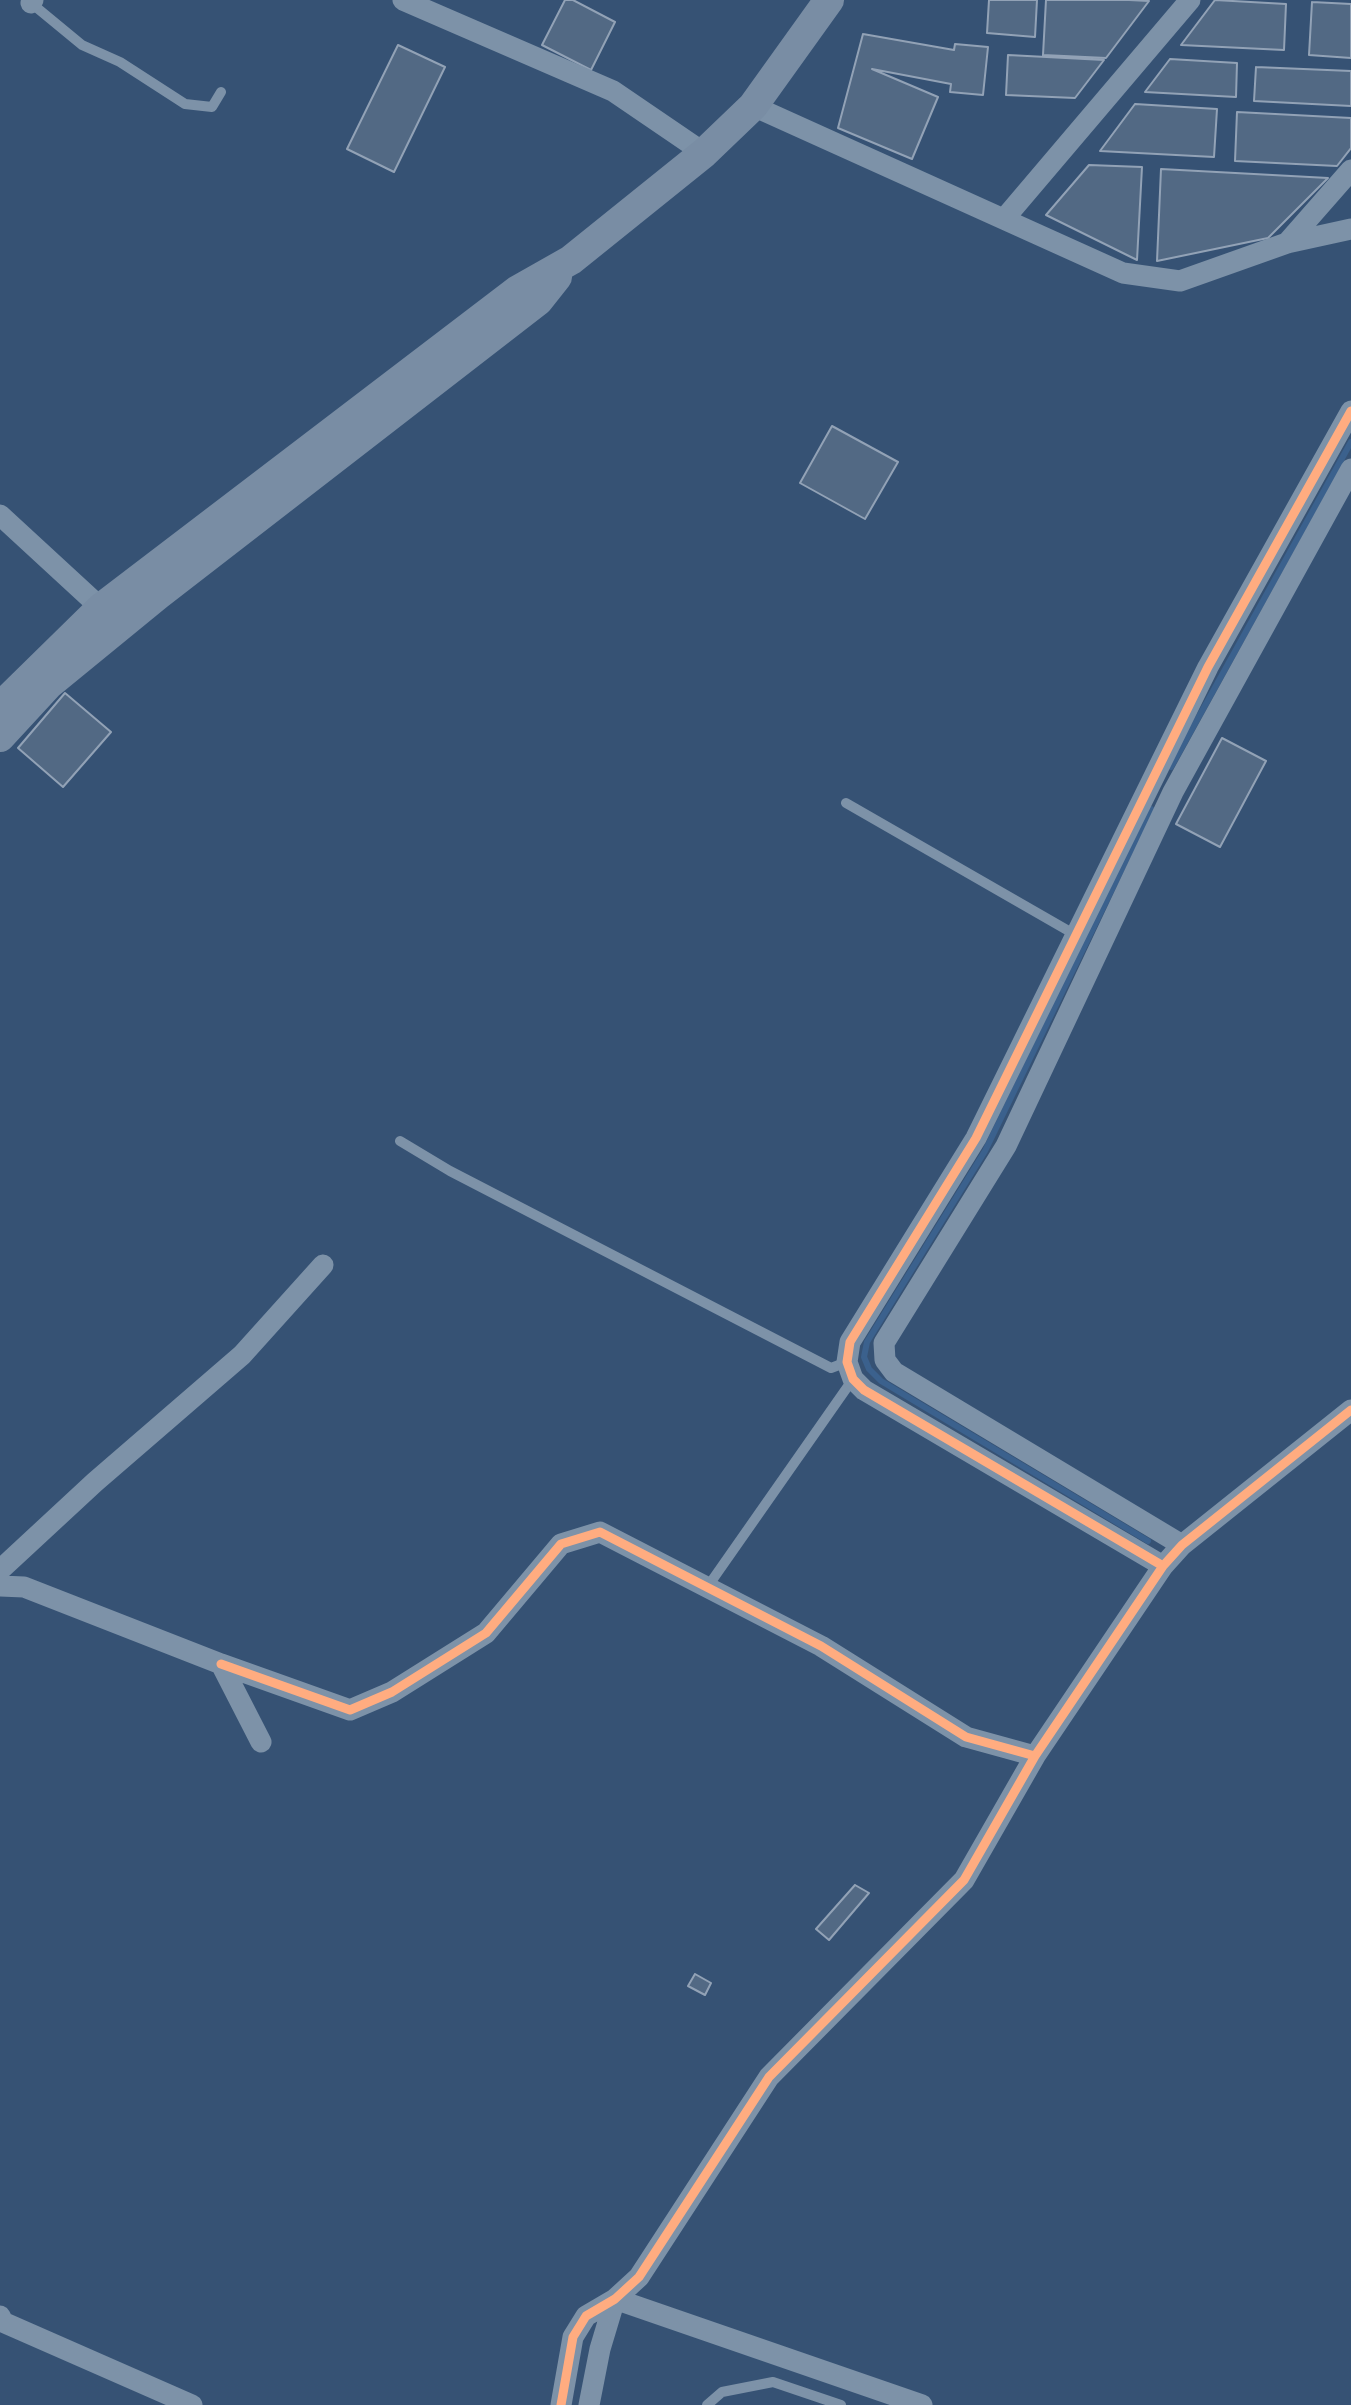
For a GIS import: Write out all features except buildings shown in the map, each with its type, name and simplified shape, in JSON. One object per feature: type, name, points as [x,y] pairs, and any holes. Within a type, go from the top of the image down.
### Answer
[{"type":"main road","points":[[0,707],[101,608],[518,290],[571,260],[704,153],[754,106],[829,0]]},
{"type":"main road","points":[[0,737],[48,685],[158,595],[538,301],[571,260]]},
{"type":"street","points":[[403,0],[613,91],[704,153]]},
{"type":"street","points":[[1004,219],[1190,0]]},
{"type":"street","points":[[754,106],[1123,273],[1180,281],[1287,243],[1351,229]]},
{"type":"street","points":[[1287,243],[1351,170]]},
{"type":"street","points":[[1163,1566],[864,1390],[850,1370],[850,1342],[976,1138],[1074,934],[1208,667],[1351,411]]},
{"type":"street","points":[[1182,1545],[894,1372],[885,1360],[884,1343],[1006,1146],[1173,792],[1351,469]]},
{"type":"street","points":[[0,515],[101,608]]},
{"type":"street","points":[[1150,780],[1173,792]]},
{"type":"street","points":[[0,1570],[95,1482],[242,1355],[323,1265]]},
{"type":"street","points":[[561,2405],[573,2337],[586,2316],[615,2299],[639,2277],[769,2077],[964,1880],[1035,1756],[1163,1566],[1182,1545],[1351,1409]]},
{"type":"street","points":[[0,1586],[24,1587],[221,1664],[351,1710],[392,1692],[486,1633],[561,1544],[600,1532],[821,1646],[965,1737],[1035,1756]]},
{"type":"street","points":[[221,1664],[261,1742]]},
{"type":"street","points":[[589,2405],[600,2349],[615,2299]]},
{"type":"street","points":[[615,2299],[922,2405]]},
{"type":"street","points":[[0,2316],[3,2322],[192,2405]]},
{"type":"lane","points":[[32,2],[82,45],[120,62],[185,104],[212,107],[221,92]]},
{"type":"lane","points":[[846,803],[1074,934]]},
{"type":"lane","points":[[400,1141],[450,1171],[831,1368],[850,1370],[706,1589]]},
{"type":"lane","points":[[707,2405],[722,2392],[773,2382],[810,2400],[841,2405]]},
{"type":"waterway","points":[[1171,767],[1351,442]]},
{"type":"waterway","points":[[1148,1541],[881,1381],[869,1369],[864,1357],[867,1342],[985,1151],[1151,809]]},
{"type":"cycle path","points":[[1163,1566],[864,1390],[853,1379],[847,1362],[850,1342],[976,1138],[1208,667],[1351,411]]},
{"type":"cycle path","points":[[561,2405],[573,2337],[586,2316],[615,2299],[639,2277],[769,2077],[964,1880],[1035,1756],[1163,1566],[1182,1545],[1351,1410]]},
{"type":"cycle path","points":[[221,1664],[350,1710],[392,1692],[486,1633],[561,1544],[600,1532],[821,1646],[966,1737],[1035,1756]]}]
